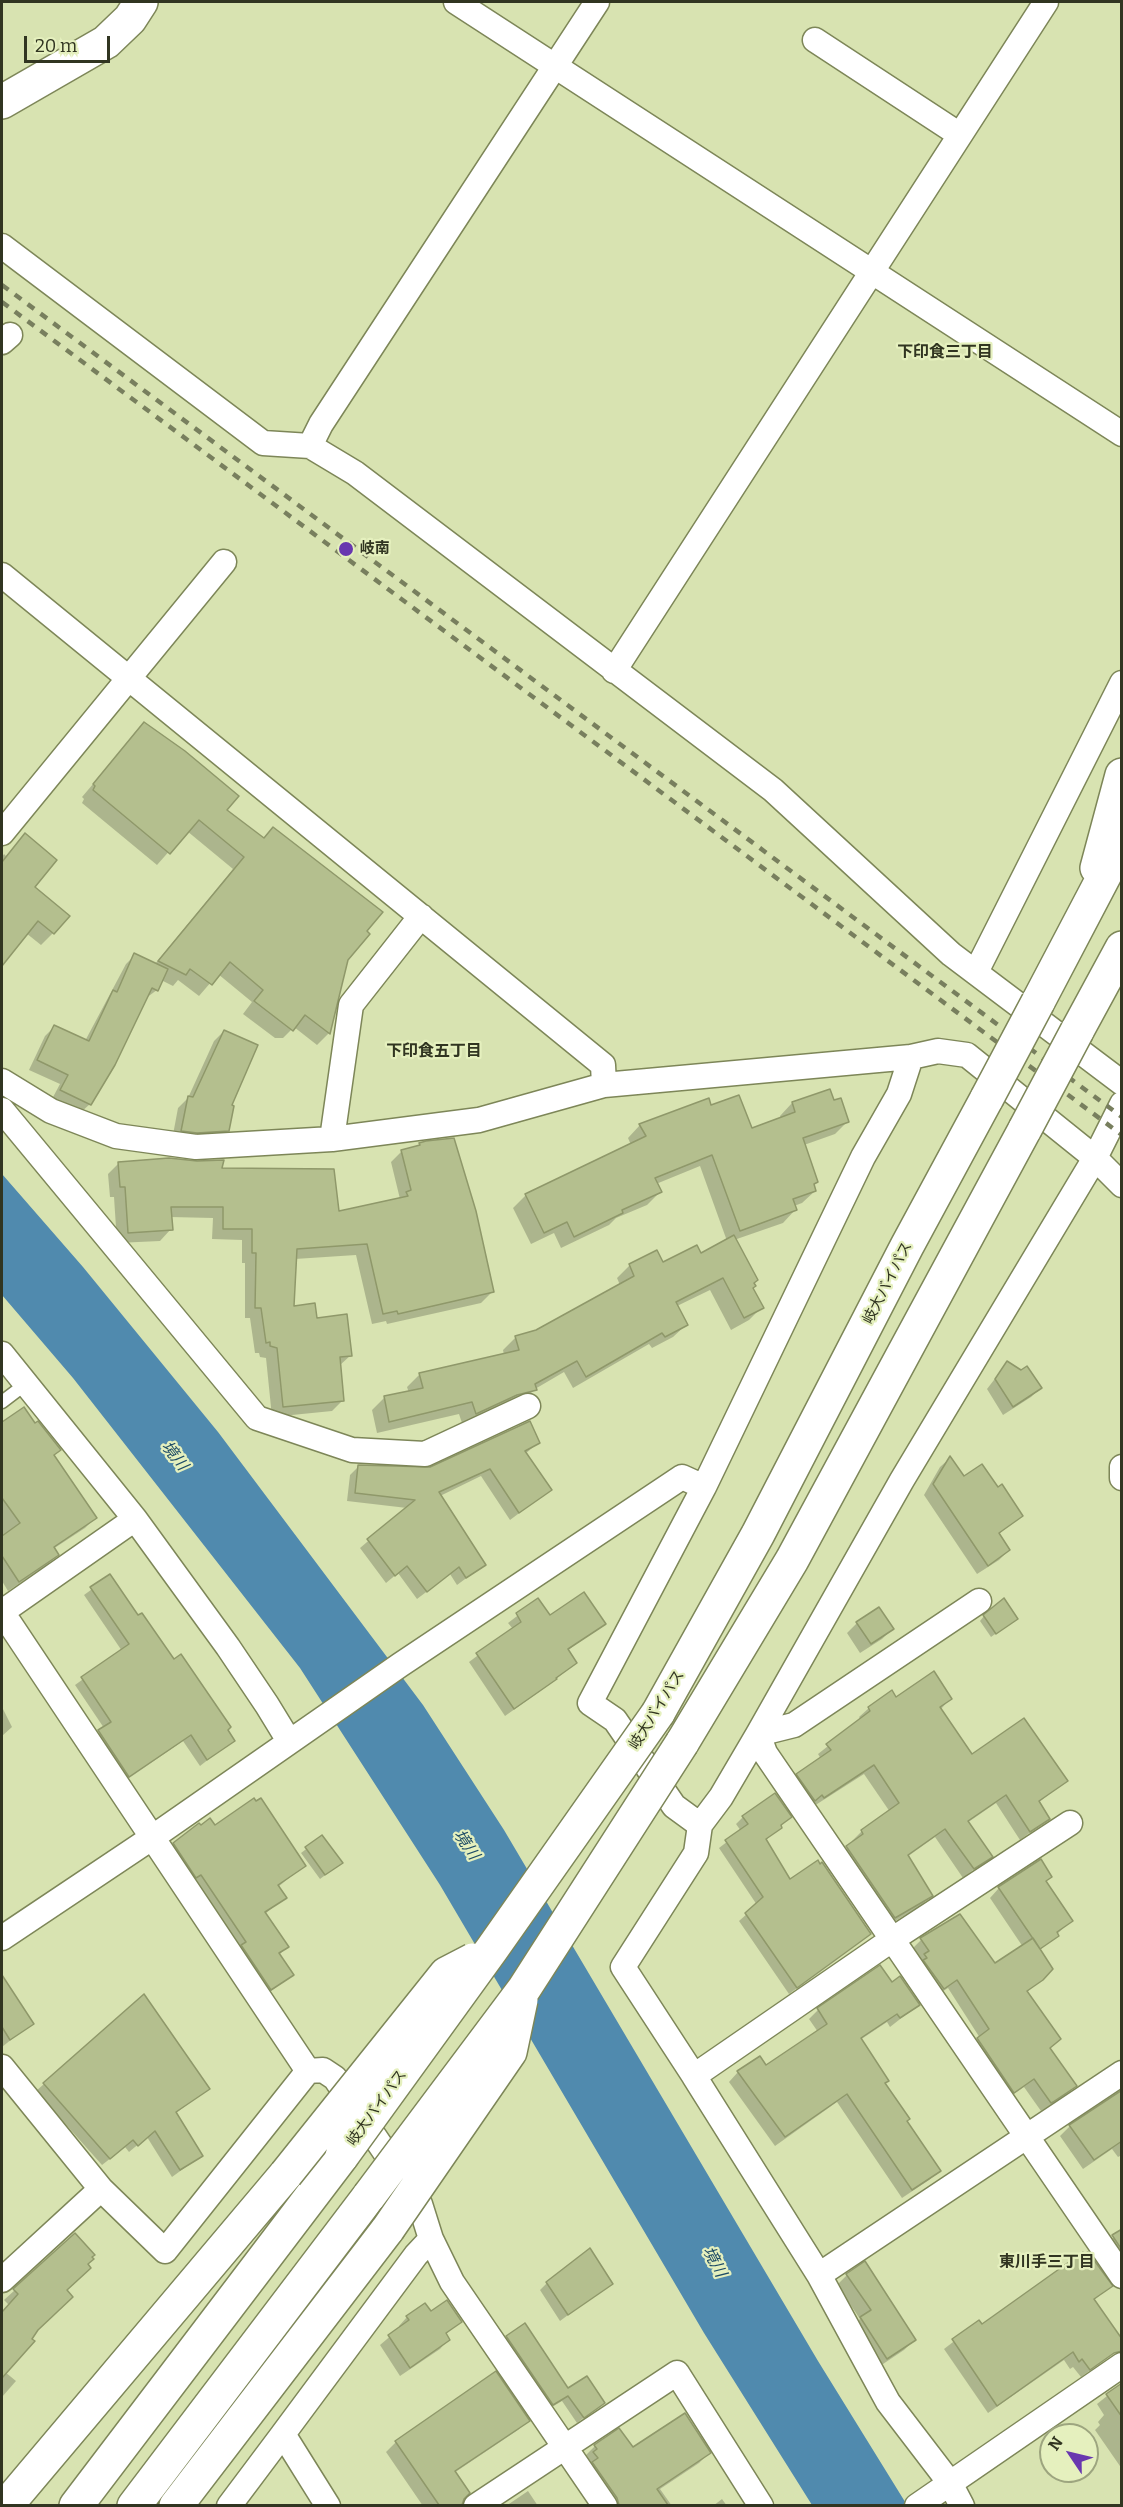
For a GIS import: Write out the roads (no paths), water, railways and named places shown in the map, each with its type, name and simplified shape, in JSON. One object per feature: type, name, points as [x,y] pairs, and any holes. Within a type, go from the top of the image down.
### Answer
[{"type":"main road","points":[[2,102],[106,42],[130,19],[141,2]]},
{"type":"main road","points":[[1087,904],[1122,775]]},
{"type":"main road","name":"岐大バイパス","points":[[76,2505],[342,2156],[492,1949],[658,1713],[758,1534],[907,1246],[1122,842]]},
{"type":"main road","points":[[134,2505],[524,1989],[682,1743],[792,1560],[1122,948]]},
{"type":"main road","points":[[6,2505],[286,2174],[446,1974],[492,1949]]},
{"type":"main road","points":[[176,2505],[388,2229],[510,2052],[524,1989]]},
{"type":"street","points":[[456,2],[1122,434]]},
{"type":"street","points":[[310,446],[321,424],[597,2]]},
{"type":"street","points":[[614,671],[1046,2]]},
{"type":"street","points":[[815,39],[960,135]]},
{"type":"street","points":[[2,246],[263,443],[310,446],[355,473],[773,790],[951,954],[1122,1083]]},
{"type":"street","points":[[2,834],[224,562]]},
{"type":"street","points":[[2,575],[603,1065],[604,1086]]},
{"type":"street","points":[[976,972],[1122,683]]},
{"type":"street","points":[[332,1139],[351,1005],[421,916]]},
{"type":"street","points":[[2,1081],[51,1111],[116,1136],[196,1147],[332,1139],[479,1120],[604,1086],[911,1058],[938,1051],[967,1055],[1095,1158],[1122,1185]]},
{"type":"street","points":[[700,1825],[674,1806],[615,1720],[590,1703],[704,1487],[863,1158],[900,1094],[911,1058]]},
{"type":"street","points":[[962,2505],[933,2495],[888,2402],[819,2275],[694,2076],[622,1967],[696,1853],[700,1825],[721,1797],[758,1734],[902,1480],[1095,1158],[1122,1104]]},
{"type":"street","points":[[2,1110],[257,1418],[352,1450],[425,1454],[528,1406]]},
{"type":"street","points":[[2,1354],[135,1519],[267,1705],[298,1736]]},
{"type":"street","points":[[1122,1467],[1122,1478]]},
{"type":"street","points":[[2,1938],[153,1837],[400,1665],[682,1477],[704,1487]]},
{"type":"street","points":[[135,1519],[2,1612],[308,2071]]},
{"type":"street","points":[[758,1734],[794,1725],[979,1601]]},
{"type":"street","points":[[758,1734],[765,1753],[1122,2276]]},
{"type":"street","points":[[694,2076],[893,1939],[1070,1823]]},
{"type":"street","points":[[2,2067],[101,2189],[165,2251],[308,2071],[323,2070],[335,2078],[420,2204],[431,2239],[452,2282],[605,2505]]},
{"type":"street","points":[[819,2275],[1122,2073]]},
{"type":"street","points":[[2,2280],[101,2189]]},
{"type":"street","points":[[229,2505],[416,2255],[431,2239]]},
{"type":"street","points":[[933,2495],[1122,2365]]},
{"type":"street","points":[[476,2505],[677,2373],[761,2505]]},
{"type":"street","points":[[283,2434],[328,2505]]},
{"type":"lane","points":[[2,1402],[27,1383]]},
{"type":"water","name":"境川","points":[[2,1174],[83,1267],[218,1432],[423,1705],[504,1830],[818,2361],[907,2505],[812,2505],[704,2333],[440,1885],[300,1668],[73,1378],[2,1295]]},
{"type":"railway","points":[[2,285],[1122,1117]]},
{"type":"railway","points":[[2,302],[1122,1135]]},
{"type":"place","name":"岐南","points":[[346,549]]},
{"type":"district","name":"下印食三丁目","points":[[945,353]]},
{"type":"district","name":"下印食五丁目","points":[[434,1052]]},
{"type":"district","name":"東川手三丁目","points":[[1047,2263]]}]
